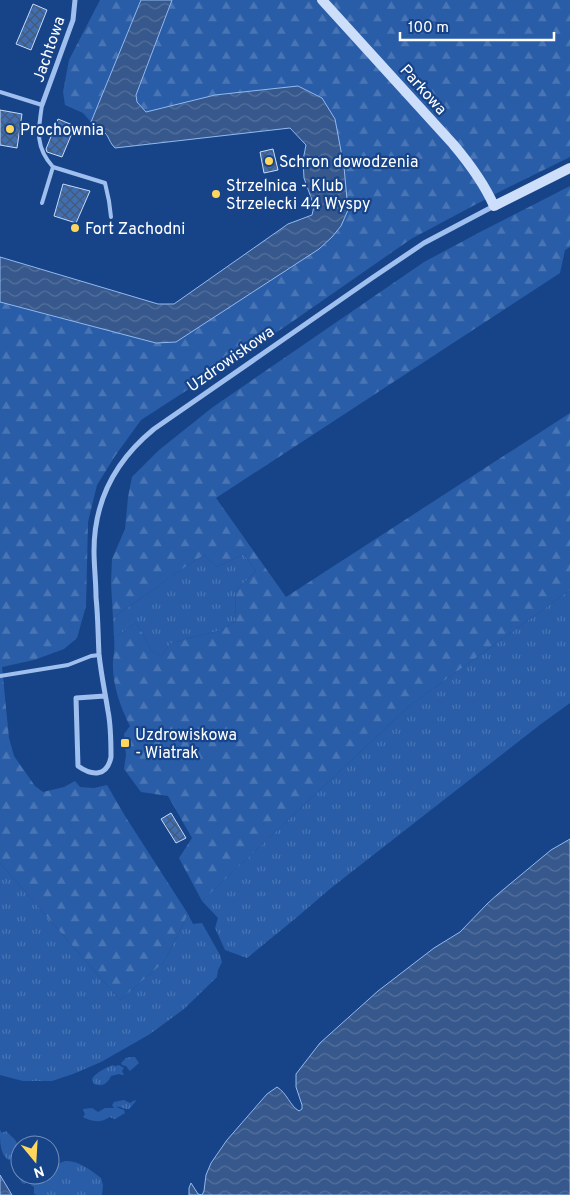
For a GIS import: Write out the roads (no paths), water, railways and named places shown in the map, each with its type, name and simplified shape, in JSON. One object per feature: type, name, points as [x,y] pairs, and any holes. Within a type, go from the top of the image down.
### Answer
[{"type":"street","name":"Jachtowa","points":[[42,105],[73,20],[75,0]]},
{"type":"street","name":"Parkowa","points":[[322,0],[469,164],[489,193],[494,206]]},
{"type":"street","name":"Uzdrowiskowa","points":[[105,696],[76,698],[78,766],[86,772],[99,772],[106,768],[111,757],[108,712],[99,655],[94,550],[96,525],[101,504],[109,484],[131,450],[154,429],[424,243],[570,168]]},
{"type":"lane","points":[[0,92],[42,105],[39,136],[45,158],[53,167],[105,183],[111,217]]},
{"type":"lane","points":[[42,202],[53,167]]},
{"type":"lane","points":[[0,676],[68,665],[91,656],[99,655]]},
{"type":"water","points":[[141,0],[172,0],[136,95],[137,102],[146,112],[215,95],[298,86],[322,98],[335,119],[344,167],[348,210],[341,226],[332,237],[319,249],[176,342],[156,343],[0,302],[0,257],[158,304],[174,304],[288,224],[312,215],[314,206],[304,178],[303,160],[306,145],[290,128],[115,148],[105,132],[91,122]]},
{"type":"water","points":[[570,839],[570,1195],[202,1195],[206,1175],[211,1163],[227,1140],[267,1094],[277,1087],[296,1109],[299,1111],[302,1109],[296,1087],[296,1074],[320,1043],[378,991],[434,948],[460,932],[498,894],[551,850]]},
{"type":"water","points":[[0,1175],[12,1195],[0,1195]]},
{"type":"water","points":[[191,1183],[198,1194],[202,1195],[189,1195]]},
{"type":"place","name":"Prochownia","points":[[10,129]]},
{"type":"place","name":"Schron dowodzenia","points":[[269,161]]},
{"type":"place","name":"Strzelnica - Klub Strzelecki 44 Wyspy","points":[[216,194]]},
{"type":"place","name":"Fort Zachodni","points":[[75,228]]},
{"type":"place","name":"Uzdrowiskowa - Wiatrak","points":[[125,743]]}]
